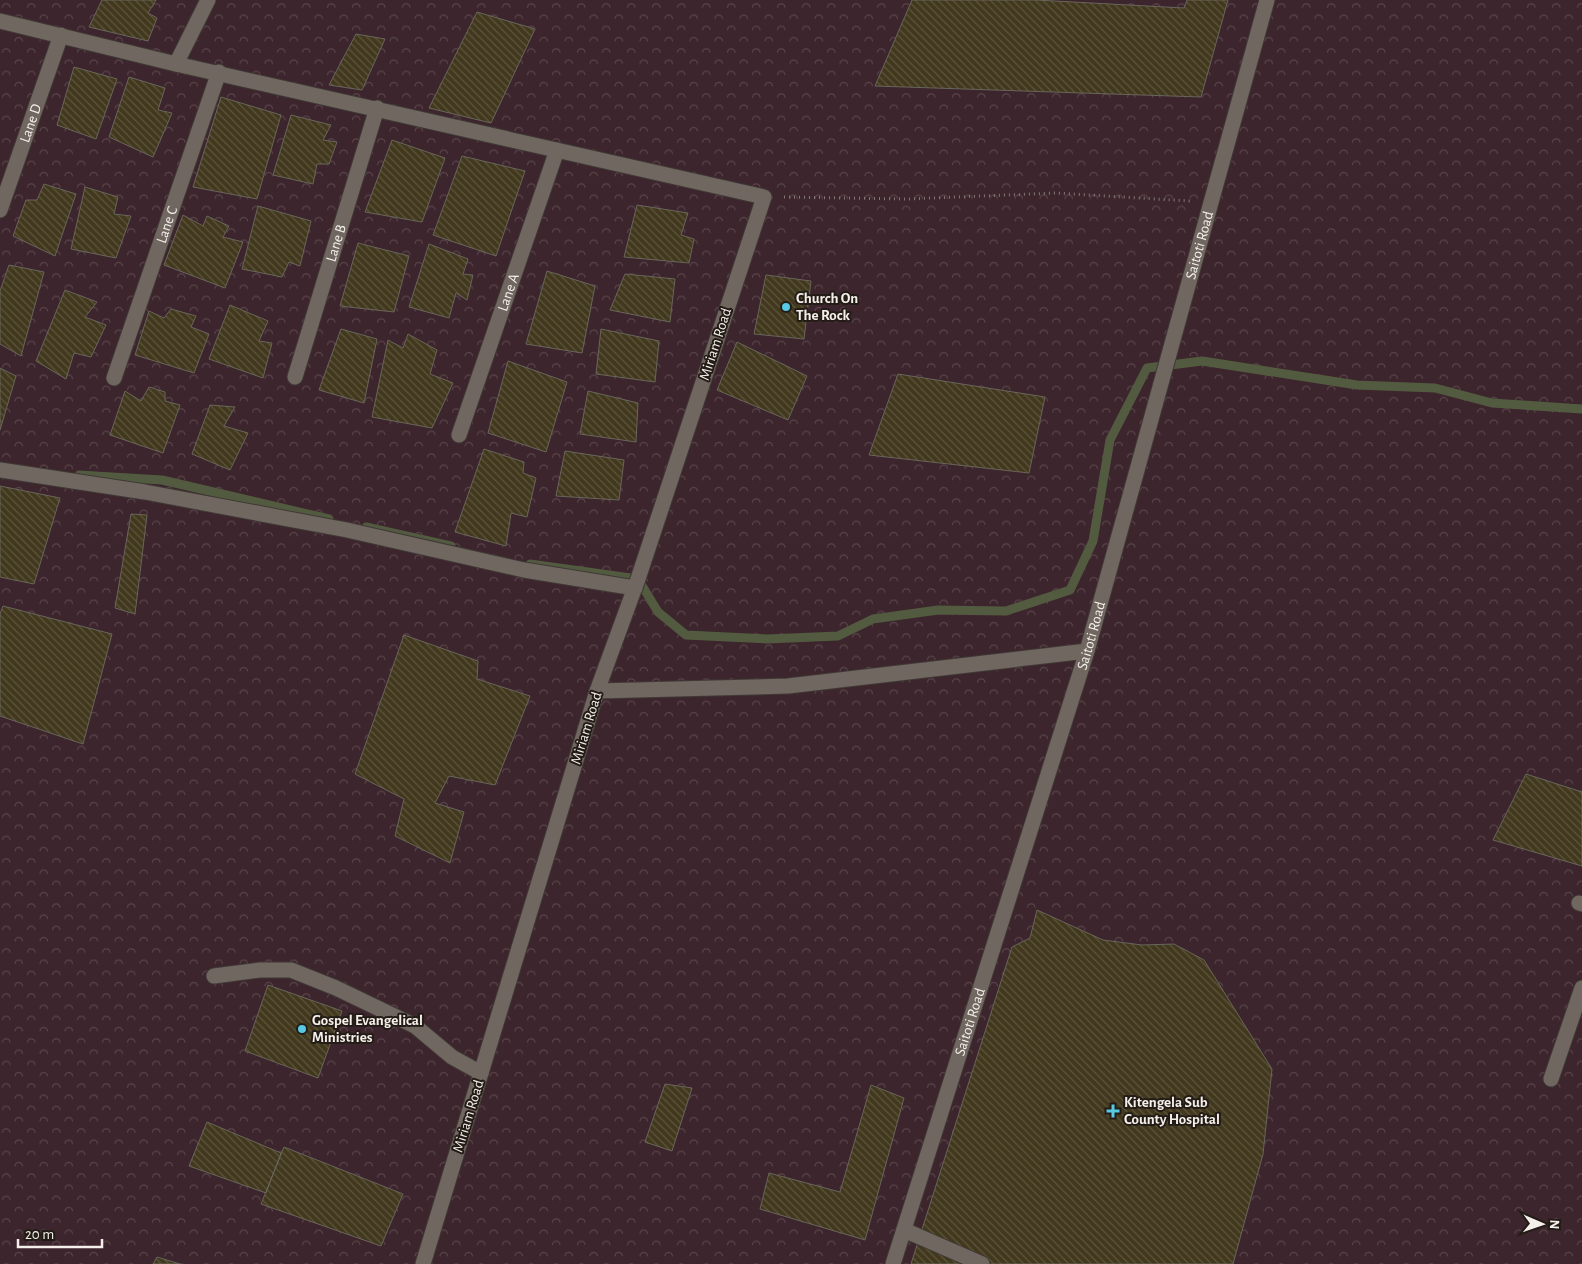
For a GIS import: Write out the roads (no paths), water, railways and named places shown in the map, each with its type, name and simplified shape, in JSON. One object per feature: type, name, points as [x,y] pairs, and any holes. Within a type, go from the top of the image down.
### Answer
[{"type":"street","points":[[176,64],[208,0]]},
{"type":"street","name":"Saitoti Road","points":[[893,1264],[1087,651],[1267,0]]},
{"type":"street","points":[[0,21],[176,64],[219,72],[557,150]]},
{"type":"street","name":"Lane D","points":[[0,210],[61,35]]},
{"type":"street","name":"Lane C","points":[[114,378],[219,72]]},
{"type":"street","name":"Lane B","points":[[295,377],[377,108]]},
{"type":"street","name":"Miriam Road","points":[[423,1264],[597,691],[635,588],[764,197],[557,150]]},
{"type":"street","name":"Lane A","points":[[458,435],[557,150]]},
{"type":"street","points":[[0,470],[145,492],[347,530],[524,570],[635,588]]},
{"type":"street","points":[[597,691],[788,686],[1087,651]]},
{"type":"street","points":[[214,976],[260,970],[291,970],[346,992],[415,1026],[452,1057],[481,1073]]},
{"type":"street","points":[[1551,1079],[1582,988]]},
{"type":"street","points":[[904,1230],[982,1264]]},
{"type":"waterway","points":[[530,564],[638,579],[658,612],[686,635],[767,639],[838,636],[873,619],[938,610],[1006,611],[1070,590],[1093,541],[1110,440],[1147,368],[1202,361],[1357,385],[1435,388],[1492,403],[1582,409]]},
{"type":"waterway","points":[[79,475],[162,480],[329,519]]},
{"type":"waterway","points":[[366,527],[451,546]]},
{"type":"place","name":"Church On The Rock","points":[[786,307]]},
{"type":"place","name":"Gospel Evangelical Ministries","points":[[302,1029]]},
{"type":"place","name":"Kitengela Sub County Hospital","points":[[1113,1111]]}]
